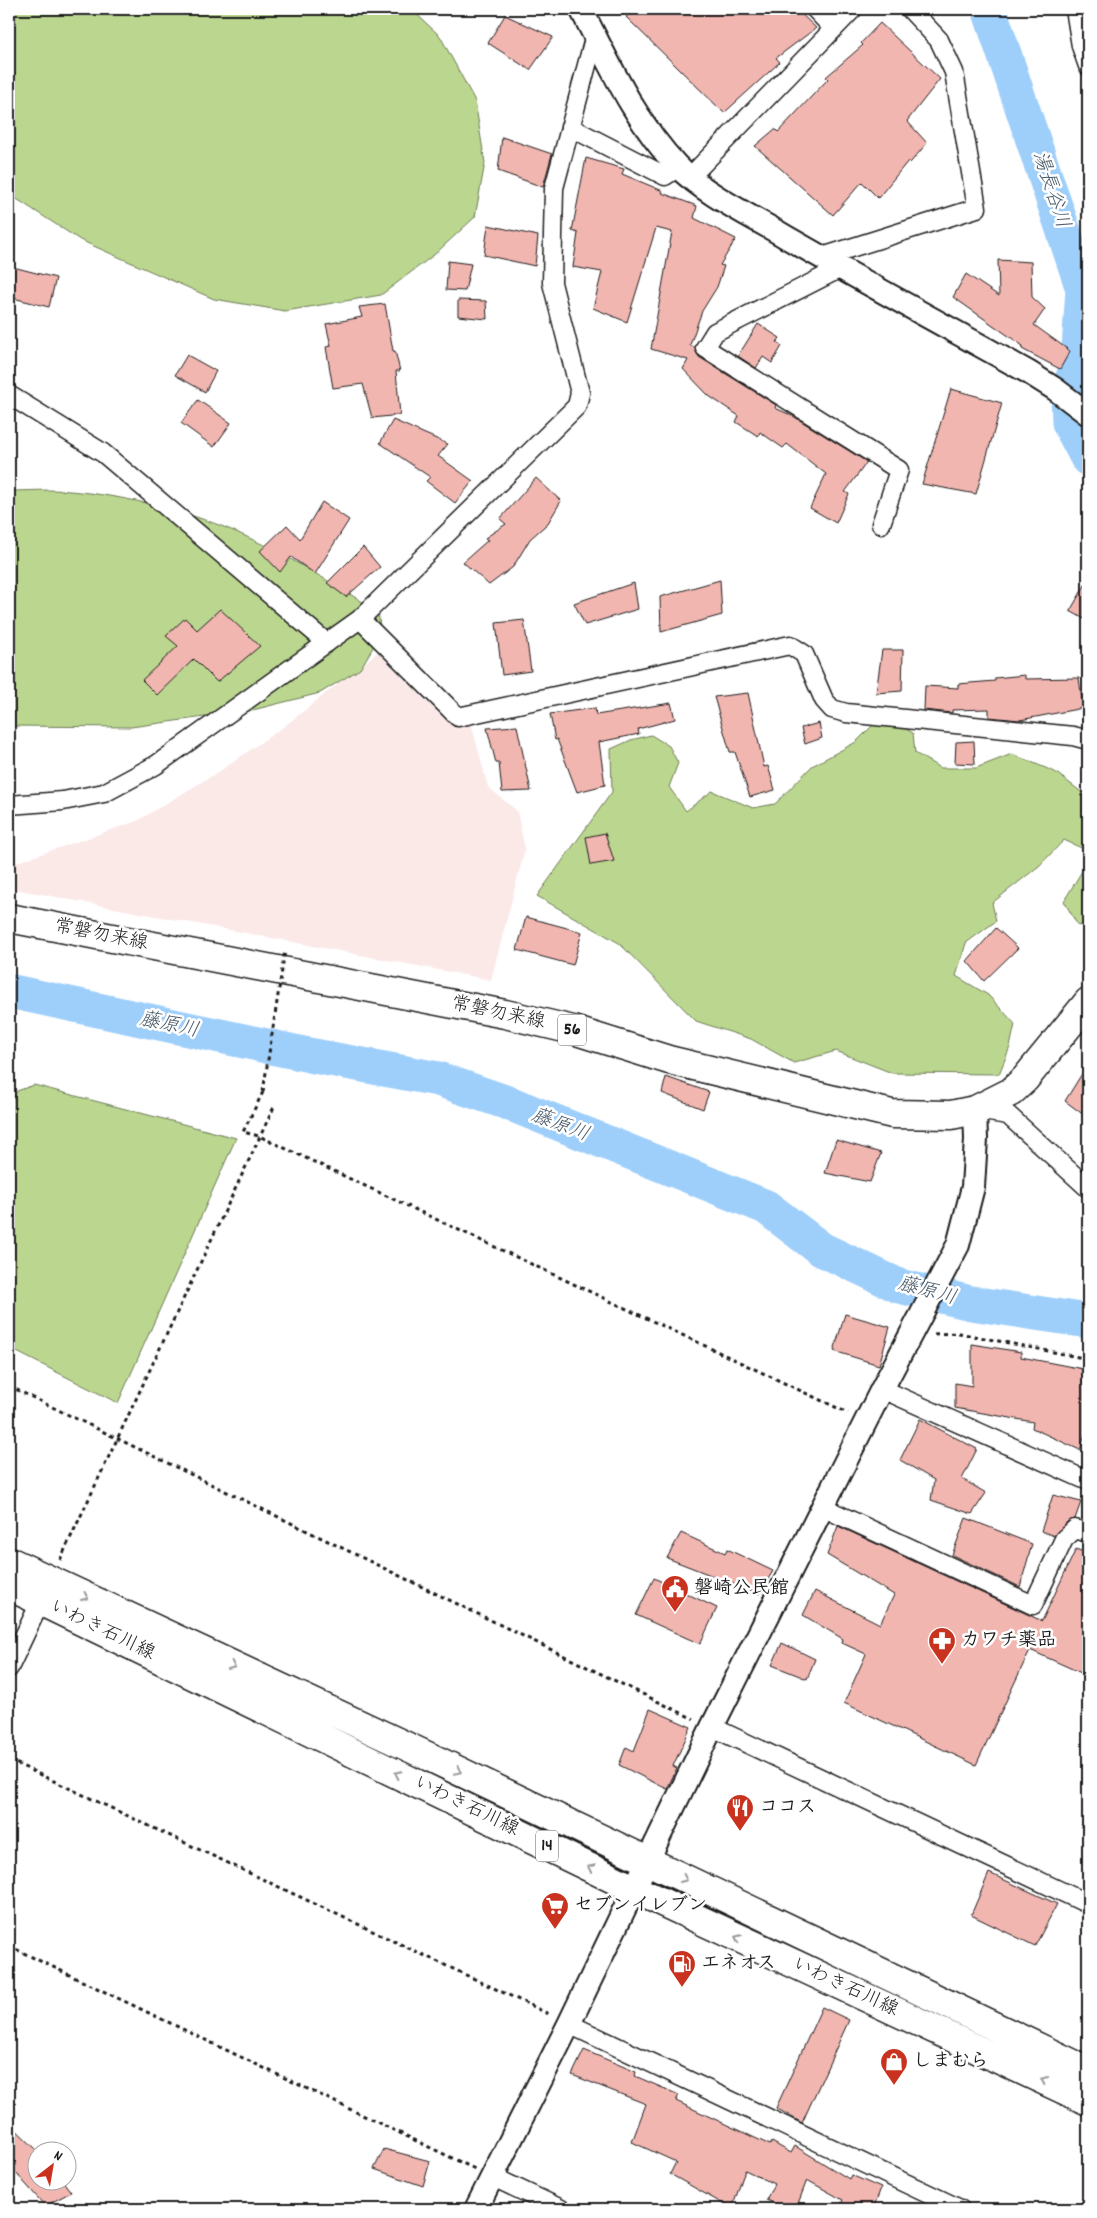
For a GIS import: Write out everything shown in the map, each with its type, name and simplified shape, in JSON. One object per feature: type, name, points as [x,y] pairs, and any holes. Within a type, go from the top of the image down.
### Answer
[{"type":"main road","name":"常磐勿来線","points":[[9,918],[504,1014],[573,1030],[669,1060],[892,1114],[951,1115],[975,1110],[1011,1092],[1025,1079],[1088,1002]]},
{"type":"main road","name":"いわき石川線","points":[[9,1562],[45,1591],[634,1889],[1088,2101]]},
{"type":"main road","name":"いわき石川線","points":[[9,1586],[45,1591],[647,1861],[1088,2071]]},
{"type":"street","points":[[581,9],[621,86],[649,132],[684,172],[726,202],[1056,389],[1086,412]]},
{"type":"street","points":[[815,9],[833,28]]},
{"type":"street","points":[[570,127],[665,176],[684,172],[853,9]]},
{"type":"street","points":[[822,257],[978,208],[954,72],[939,40],[910,9]]},
{"type":"street","points":[[1075,9],[1081,46],[1088,66]]},
{"type":"street","points":[[9,805],[63,801],[104,793],[156,765],[360,619],[578,406],[580,393],[552,283],[554,188],[595,35]]},
{"type":"street","points":[[841,268],[716,332],[705,348],[899,470],[881,524]]},
{"type":"street","points":[[9,395],[103,453],[327,643]]},
{"type":"street","points":[[360,619],[458,717],[790,645],[804,654],[824,700],[832,709],[846,713],[1073,736],[1088,740]]},
{"type":"street","points":[[476,2209],[569,2024],[712,1727],[822,1507],[958,1245],[973,1187],[976,1139],[975,1110],[1008,1116],[1088,1188]]},
{"type":"street","points":[[882,1389],[1088,1481]]},
{"type":"street","points":[[822,1507],[1033,1605],[1064,1539],[1075,1529],[1088,1533]]},
{"type":"street","points":[[9,1668],[45,1591]]},
{"type":"street","points":[[712,1727],[1088,1904]]},
{"type":"street","points":[[569,2024],[960,2209]]},
{"type":"street","points":[[491,2176],[561,2209]]},
{"type":"path","points":[[285,950],[263,1092],[244,1132],[259,1136],[866,1421]]},
{"type":"path","points":[[45,1591],[274,1107]]},
{"type":"path","points":[[914,1329],[959,1333],[1088,1359]]},
{"type":"path","points":[[9,1386],[712,1727]]},
{"type":"path","points":[[9,1760],[569,2024]]},
{"type":"path","points":[[9,1946],[491,2176]]},
{"type":"shaded area","points":[[378,652],[444,719],[469,715],[488,787],[517,811],[525,849],[491,980],[9,888],[9,865],[137,821],[220,771],[286,725]]},
{"type":"green space","points":[[9,9],[411,9],[440,36],[475,101],[485,163],[475,217],[435,254],[381,295],[285,311],[214,299],[80,240],[9,194]]},
{"type":"green space","points":[[62,490],[92,493],[159,506],[225,527],[279,553],[378,611],[381,634],[360,669],[320,693],[249,711],[131,727],[9,726],[9,491]]},
{"type":"green space","points":[[882,716],[913,733],[915,753],[940,768],[976,768],[1012,754],[1055,772],[1088,797],[1088,851],[1064,840],[1039,866],[992,903],[996,921],[966,943],[956,976],[988,995],[1015,1024],[1010,1047],[999,1074],[892,1073],[836,1051],[794,1063],[751,1039],[696,1021],[619,943],[537,896],[612,792],[611,749],[631,740],[651,735],[669,746],[678,763],[669,787],[686,811],[712,791],[753,808],[775,804],[812,766],[856,742]]},
{"type":"green space","points":[[1088,861],[1088,923],[1078,926],[1064,901]]},
{"type":"green space","points":[[34,1085],[236,1138],[118,1403],[9,1348],[9,1106],[17,1091]]},
{"type":"building","points":[[634,9],[796,9],[816,28],[776,58],[780,62],[724,113],[626,17]]},
{"type":"building","points":[[505,15],[553,37],[530,70],[488,43]]},
{"type":"building","points":[[880,23],[940,79],[907,121],[927,143],[910,163],[908,161],[878,198],[862,182],[833,215],[755,146],[775,129],[778,132],[828,79],[826,77],[863,45],[861,43]]},
{"type":"building","points":[[502,137],[552,154],[543,187],[498,171]]},
{"type":"building","points":[[586,158],[624,169],[622,174],[663,191],[662,193],[697,206],[694,218],[736,239],[720,265],[724,266],[717,287],[702,311],[690,345],[694,347],[699,357],[776,405],[775,408],[793,416],[867,462],[845,492],[849,494],[836,523],[810,508],[826,474],[787,444],[783,448],[760,432],[758,436],[736,422],[739,416],[709,396],[683,369],[688,360],[651,349],[672,232],[656,228],[627,322],[593,308],[602,272],[573,267],[578,233],[572,231]]},
{"type":"building","points":[[488,225],[538,236],[535,266],[484,255]]},
{"type":"building","points":[[998,260],[1031,262],[1032,297],[1045,309],[1034,325],[1070,351],[1060,369],[1022,349],[1023,346],[953,297],[966,274],[999,296]]},
{"type":"building","points":[[448,261],[471,264],[465,291],[446,290]]},
{"type":"building","points":[[9,266],[56,278],[49,307],[9,297]]},
{"type":"building","points":[[458,300],[486,301],[487,319],[458,316]]},
{"type":"building","points":[[385,304],[393,351],[395,351],[400,371],[396,371],[400,415],[372,418],[363,384],[333,388],[326,347],[331,346],[326,324],[362,317],[359,307]]},
{"type":"building","points":[[758,324],[780,338],[777,342],[782,346],[772,363],[763,357],[756,368],[738,356]]},
{"type":"building","points":[[187,355],[216,371],[205,392],[175,375]]},
{"type":"building","points":[[951,389],[1002,403],[976,494],[922,484]]},
{"type":"building","points":[[198,400],[231,423],[214,447],[181,423]]},
{"type":"building","points":[[393,420],[448,444],[438,456],[473,481],[455,503],[426,481],[430,477],[380,443]]},
{"type":"building","points":[[536,478],[561,501],[548,523],[530,539],[513,567],[489,585],[463,562],[488,540],[485,538],[506,524],[500,519]]},
{"type":"building","points":[[322,502],[349,520],[315,574],[291,557],[280,572],[260,551],[287,525],[300,539]]},
{"type":"building","points":[[363,547],[380,567],[346,597],[327,583]]},
{"type":"building","points":[[720,580],[722,615],[661,632],[660,597]]},
{"type":"building","points":[[1088,580],[1088,621],[1070,611]]},
{"type":"building","points":[[634,583],[638,609],[585,625],[574,603]]},
{"type":"building","points":[[220,609],[260,646],[217,682],[194,659],[157,695],[142,680],[178,646],[166,636],[185,618],[197,630]]},
{"type":"building","points":[[524,620],[531,671],[502,675],[496,623]]},
{"type":"building","points":[[882,650],[903,650],[902,691],[876,693]]},
{"type":"building","points":[[1025,675],[1025,679],[1079,678],[1083,708],[1020,720],[989,717],[989,709],[952,710],[952,713],[924,710],[925,686],[958,688],[958,684],[995,681],[995,678]]},
{"type":"building","points":[[748,693],[764,767],[768,766],[775,790],[750,797],[735,752],[730,752],[714,697]]},
{"type":"building","points":[[671,703],[675,719],[638,729],[639,734],[599,742],[605,785],[577,792],[557,739],[555,740],[550,714],[595,708],[596,715]]},
{"type":"building","points":[[819,723],[822,738],[805,744],[801,728]]},
{"type":"building","points":[[517,726],[531,791],[502,792],[499,763],[496,763],[487,728]]},
{"type":"building","points":[[974,741],[975,764],[955,763],[956,742]]},
{"type":"building","points":[[605,833],[614,861],[591,865],[586,837]]},
{"type":"building","points":[[526,917],[582,932],[573,965],[517,950]]},
{"type":"building","points":[[996,928],[1018,948],[984,981],[967,961]]},
{"type":"building","points":[[1088,1064],[1088,1118],[1065,1101]]},
{"type":"building","points":[[666,1077],[709,1092],[703,1109],[662,1093]]},
{"type":"building","points":[[836,1140],[881,1153],[870,1182],[825,1173]]},
{"type":"building","points":[[845,1314],[890,1327],[879,1365],[834,1351]]},
{"type":"building","points":[[972,1344],[1021,1352],[1021,1357],[1088,1370],[1088,1426],[1080,1450],[1032,1428],[1033,1422],[955,1408],[955,1383],[972,1386]]},
{"type":"building","points":[[920,1419],[977,1449],[962,1479],[986,1493],[972,1514],[931,1500],[934,1480],[900,1460]]},
{"type":"building","points":[[1053,1495],[1081,1502],[1075,1519],[1068,1521],[1054,1536],[1041,1531]]},
{"type":"building","points":[[966,1518],[1032,1544],[1020,1587],[952,1555]]},
{"type":"building","name":"カワチ薬品","points":[[838,1526],[1042,1621],[1076,1549],[1088,1554],[1088,1676],[1030,1650],[976,1765],[844,1703],[866,1654],[842,1643],[843,1639],[803,1615],[815,1591],[880,1624],[894,1595],[827,1555]]},
{"type":"building","points":[[681,1533],[725,1553],[727,1549],[773,1571],[759,1594],[667,1558]]},
{"type":"building","points":[[654,1578],[717,1608],[700,1644],[636,1615]]},
{"type":"building","points":[[782,1643],[815,1659],[807,1679],[772,1665]]},
{"type":"building","points":[[650,1709],[691,1727],[673,1766],[677,1768],[667,1789],[619,1765],[626,1747],[634,1751]]},
{"type":"building","points":[[989,1873],[1057,1904],[1035,1946],[971,1915]]},
{"type":"building","points":[[822,2007],[849,2020],[802,2123],[776,2108]]},
{"type":"building","points":[[584,2050],[636,2072],[635,2076],[679,2095],[676,2101],[770,2145],[772,2142],[791,2153],[795,2146],[849,2179],[851,2175],[881,2188],[873,2209],[839,2209],[843,2200],[807,2180],[796,2209],[787,2209],[766,2200],[774,2184],[745,2170],[732,2209],[670,2174],[676,2162],[632,2142],[646,2104],[572,2075]]},
{"type":"building","points":[[9,2123],[28,2141],[28,2187],[9,2165]]},
{"type":"building","points":[[384,2149],[430,2161],[423,2186],[374,2169]]},
{"type":"building","points":[[31,2190],[70,2190],[71,2192],[45,2206]]},
{"type":"waterway","name":"湯長谷川","points":[[989,9],[1083,289],[1078,363],[1068,392],[1069,423],[1088,459]]},
{"type":"waterway","name":"藤原川","points":[[9,991],[309,1055],[438,1079],[511,1104],[766,1207],[821,1249],[899,1286],[971,1303],[1088,1321]]},
{"type":"place","name":"磐崎公民館","points":[[675,1613]]},
{"type":"place","name":"カワチ薬品","points":[[942,1665]]},
{"type":"place","name":"ココス","points":[[740,1832]]},
{"type":"place","name":"セブンイレブン","points":[[555,1930]]},
{"type":"place","name":"エネオス","points":[[682,1988]]},
{"type":"place","name":"しまむら","points":[[894,2086]]}]
